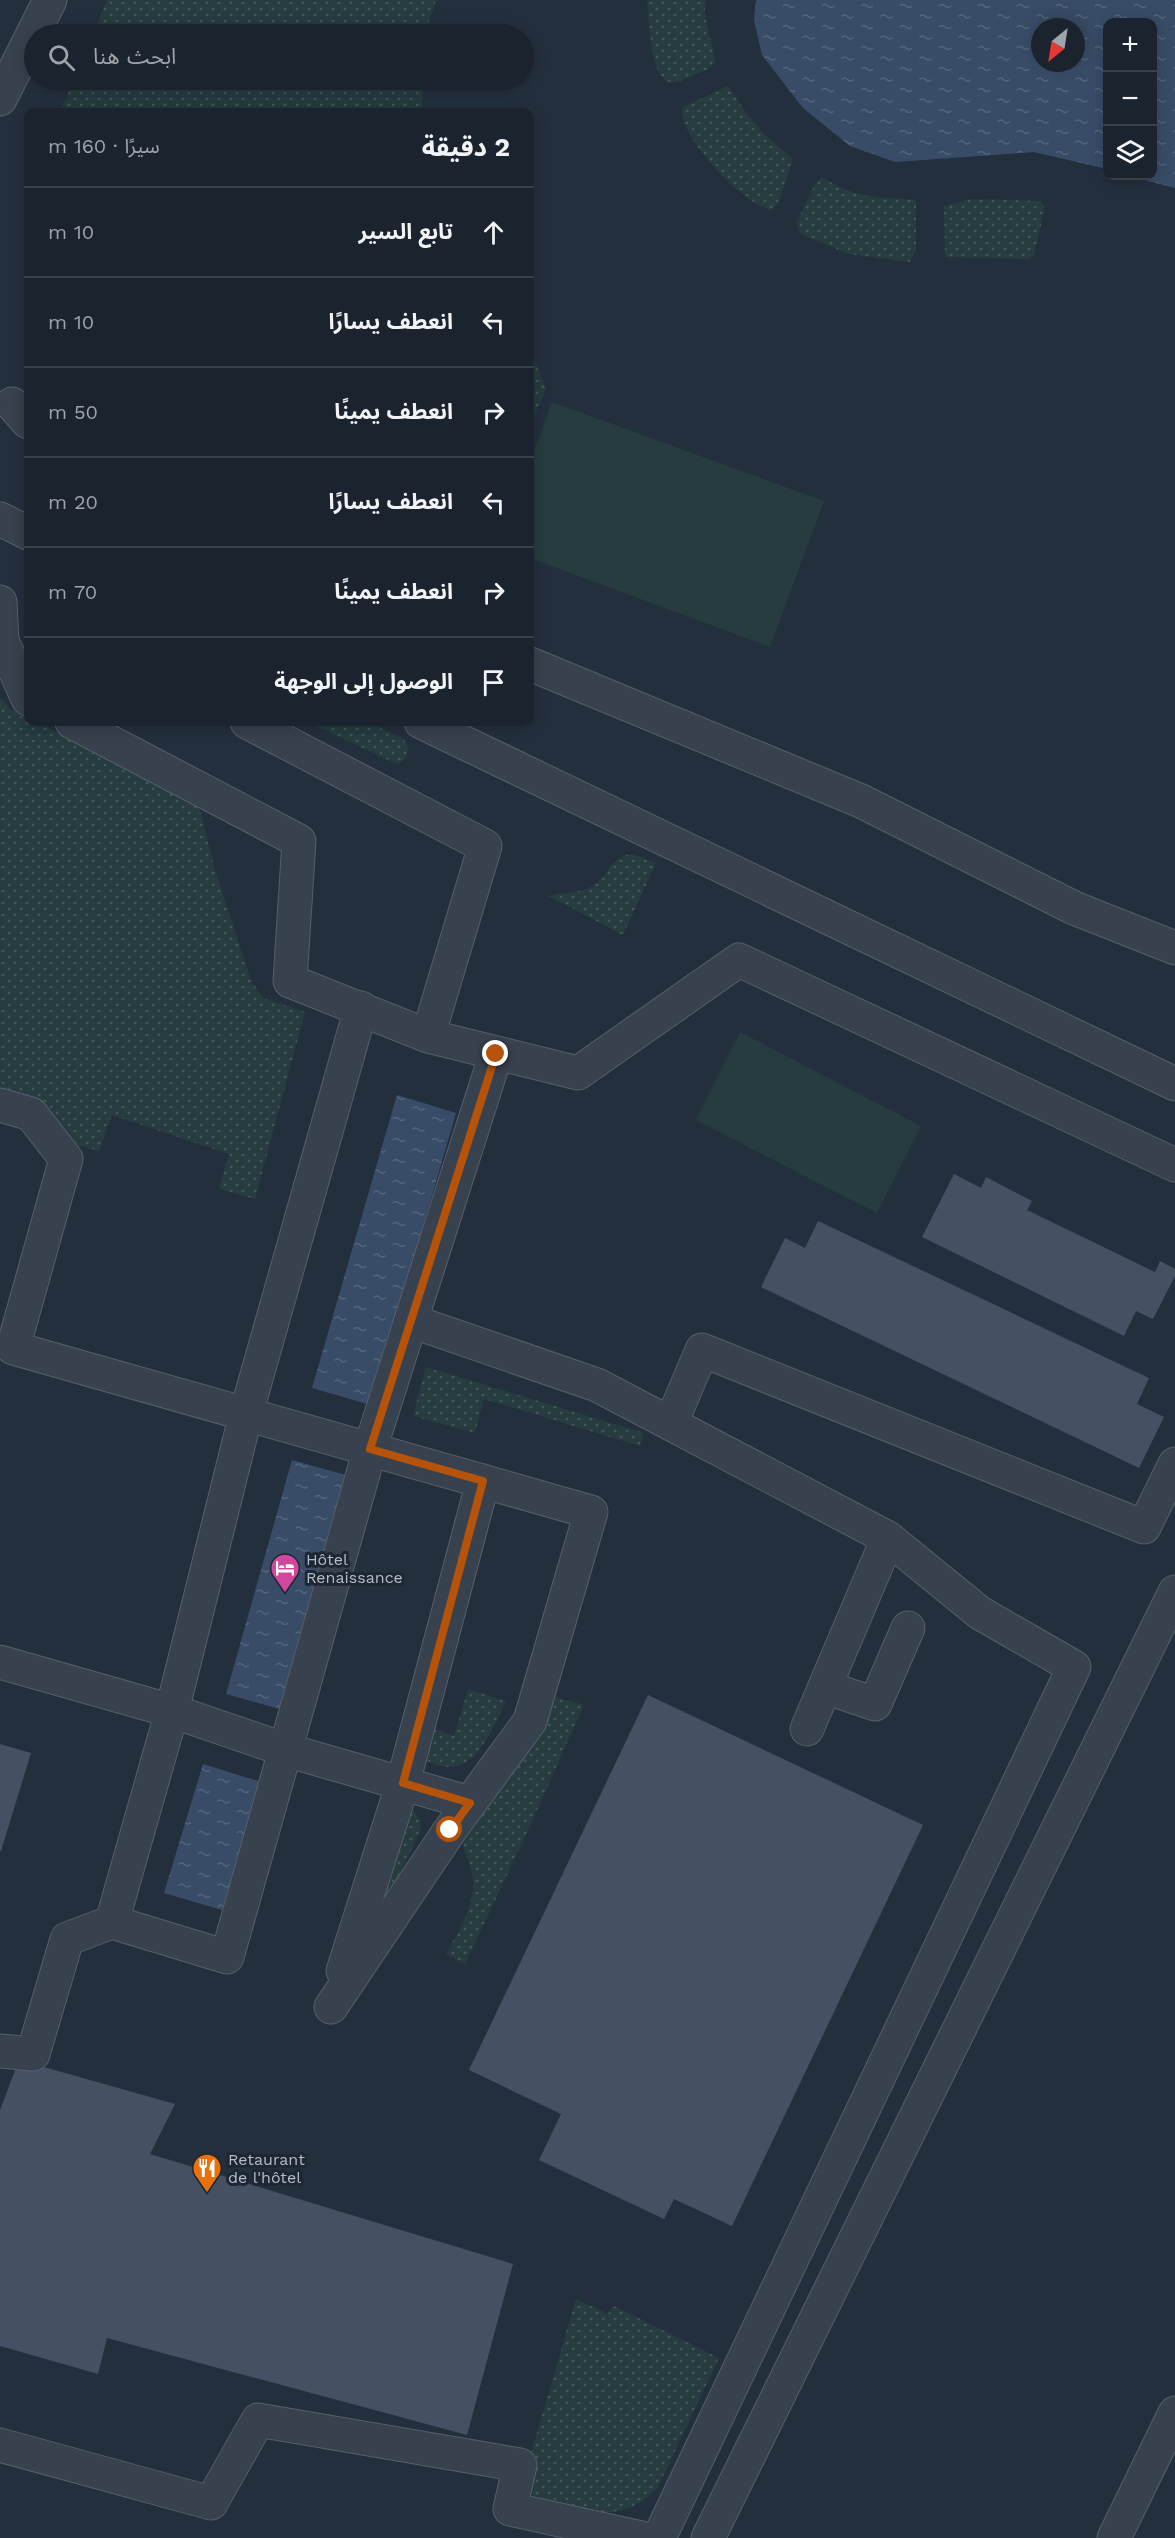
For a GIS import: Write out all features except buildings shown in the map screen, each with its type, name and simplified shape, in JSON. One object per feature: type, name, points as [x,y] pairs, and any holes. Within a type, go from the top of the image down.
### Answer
[{"type":"street","points":[[38,24],[50,0]]},
{"type":"street","points":[[0,99],[24,51]]},
{"type":"street","points":[[0,519],[24,531]]},
{"type":"street","points":[[0,602],[2,641],[24,690]]},
{"type":"street","points":[[534,666],[861,801],[1074,908],[1175,948]]},
{"type":"street","points":[[80,726],[299,841],[290,981],[428,1036],[578,1073],[739,960],[1175,1165]]},
{"type":"street","points":[[255,726],[485,846],[428,1036]]},
{"type":"street","points":[[429,726],[1175,1084]]},
{"type":"street","points":[[112,1922],[172,1711],[246,1414],[361,1008]]},
{"type":"street","points":[[0,2051],[33,2054],[67,1938],[112,1922],[227,1957],[370,1449],[496,1054]]},
{"type":"street","points":[[0,1105],[31,1114],[66,1159],[13,1348],[483,1481],[591,1512],[530,1721],[470,1803],[331,2007],[403,1783],[483,1481]]},
{"type":"street","points":[[411,1321],[597,1384],[888,1538],[980,1613],[1074,1667],[659,2538]]},
{"type":"street","points":[[670,1423],[702,1350],[1144,1527],[1175,1464]]},
{"type":"street","points":[[807,1729],[888,1538]]},
{"type":"street","points":[[708,2538],[1175,1592]]},
{"type":"street","points":[[825,1687],[875,1704],[908,1628]]},
{"type":"street","points":[[0,1662],[172,1711],[286,1750],[470,1803]]},
{"type":"street","points":[[1114,2538],[1175,2413]]},
{"type":"street","points":[[0,2445],[211,2503],[258,2420],[520,2465],[510,2509],[642,2538]]},
{"type":"green space","points":[[107,0],[436,0],[428,24],[97,24]]},
{"type":"green space","points":[[647,0],[706,0],[705,16],[715,63],[705,70],[676,82],[669,82],[663,78],[654,58]]},
{"type":"green space","points":[[728,86],[763,133],[793,159],[778,204],[771,210],[745,196],[729,183],[700,150],[689,134],[683,119],[683,107]]},
{"type":"green space","points":[[70,90],[423,90],[424,108],[62,108]]},
{"type":"green space","points":[[822,177],[845,189],[868,196],[916,200],[916,249],[910,262],[849,254],[801,234],[796,224],[816,182]]},
{"type":"green space","points":[[972,199],[1040,201],[1045,207],[1034,255],[1028,259],[945,257],[944,206]]},
{"type":"green space","points":[[534,360],[546,388],[534,417]]},
{"type":"green space","points":[[552,402],[824,501],[770,647],[534,559],[534,451]]},
{"type":"green space","points":[[0,698],[11,710],[24,716],[24,726],[44,726],[177,790],[198,803],[215,870],[251,980],[263,998],[305,1012],[255,1199],[219,1189],[229,1154],[112,1115],[99,1151],[65,1142],[0,1090]]},
{"type":"green space","points":[[316,726],[376,726],[404,739],[408,748],[406,758],[399,764]]},
{"type":"green space","points":[[633,854],[656,863],[623,935],[549,896],[577,892],[594,885],[619,858]]},
{"type":"green space","points":[[740,1032],[921,1126],[877,1213],[696,1120]]},
{"type":"green space","points":[[426,1367],[644,1433],[640,1446],[484,1399],[475,1433],[413,1416]]},
{"type":"green space","points":[[468,1689],[506,1701],[477,1753],[458,1766],[447,1767],[416,1756],[426,1726],[454,1736]]},
{"type":"green space","points":[[548,1695],[584,1705],[465,1964],[446,1954],[467,1913],[473,1892],[471,1869],[462,1837]]},
{"type":"green space","points":[[408,1809],[414,1810],[421,1822],[420,1832],[373,1930]]},
{"type":"green space","points":[[576,2299],[608,2314],[614,2306],[719,2358],[658,2487],[642,2501],[626,2509],[592,2512],[520,2491]]},
{"type":"water","points":[[756,0],[1175,0],[1175,188],[1144,180],[1157,180],[1157,18],[1103,18],[1103,168],[1034,152],[895,162],[850,146],[803,108],[762,55],[754,20]]},
{"type":"water","points":[[397,1095],[456,1113],[371,1405],[312,1388]]},
{"type":"water","points":[[292,1460],[349,1476],[283,1710],[226,1694]]},
{"type":"water","points":[[203,1764],[261,1782],[222,1910],[164,1893]]},
{"type":"place","name":"Hôtel Renaissance","points":[[285,1594]]},
{"type":"place","name":"Retaurant de l'hôtel","points":[[207,2194]]},
{"type":"route","points":[[450,1830],[470,1803],[403,1783],[483,1481],[370,1449],[496,1054]]}]
